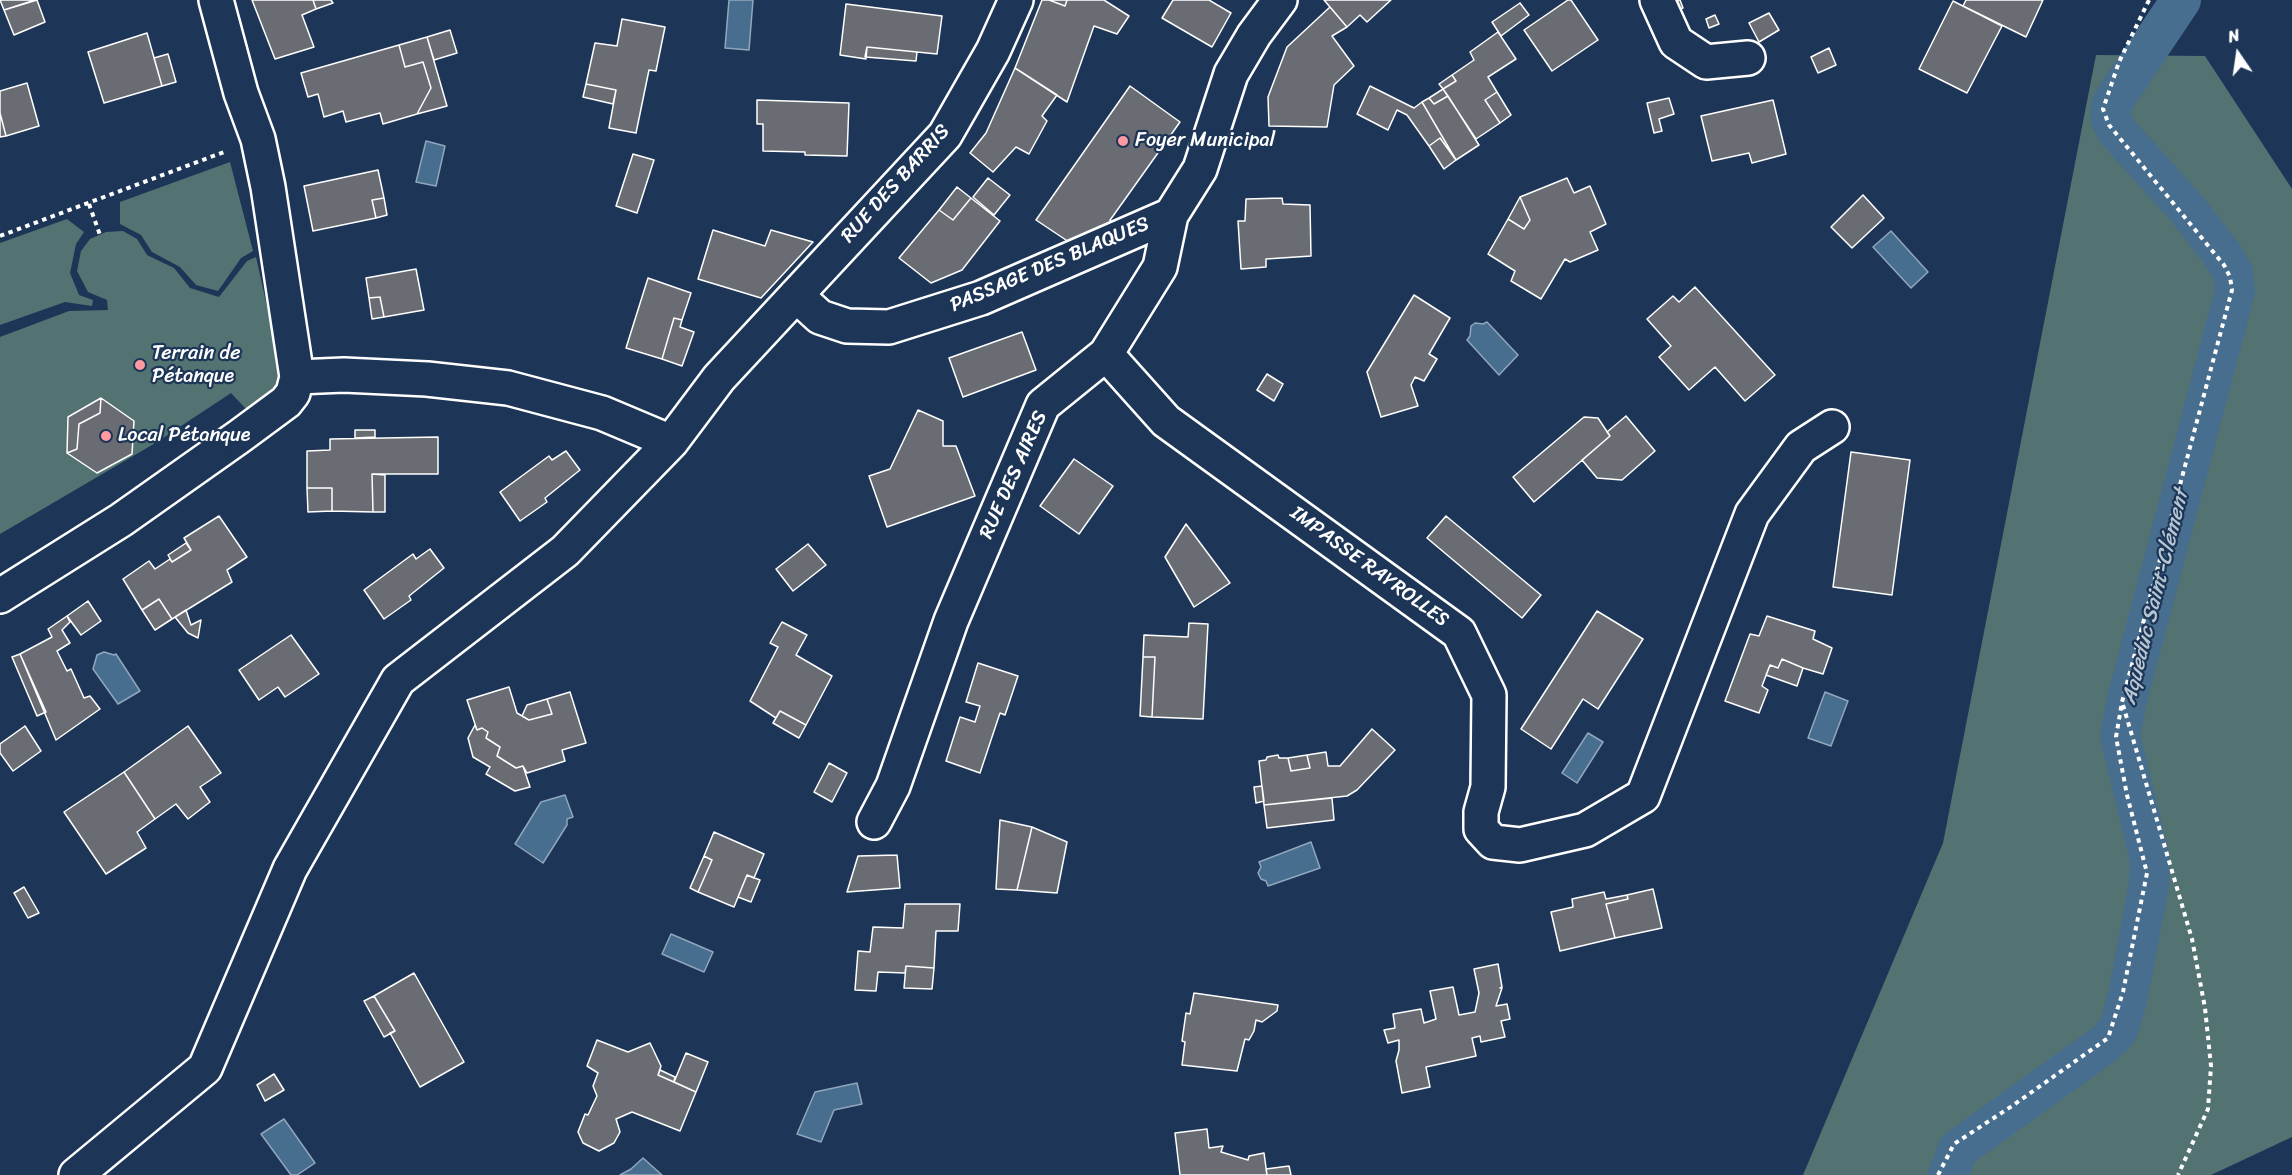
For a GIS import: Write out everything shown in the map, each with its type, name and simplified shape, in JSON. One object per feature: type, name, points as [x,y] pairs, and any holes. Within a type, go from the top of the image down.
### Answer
[{"type":"street","points":[[0,596],[121,520],[286,402],[292,393],[297,377],[268,187],[258,139],[241,93],[216,0]]},
{"type":"street","name":"RUE DES BARRIS","points":[[76,1175],[205,1068],[290,869],[398,680],[565,551],[671,442],[719,378],[945,135],[993,51],[1016,0]]},
{"type":"street","name":"RUE DES AIRES","points":[[874,822],[893,786],[951,621],[1043,405],[1106,354],[1160,267],[1171,215],[1200,169],[1231,74],[1254,35],[1280,0]]},
{"type":"street","points":[[1657,0],[1676,42],[1706,62],[1748,58]]},
{"type":"street","name":"PASSAGE DES BLAQUES","points":[[796,295],[820,317],[847,326],[890,327],[981,298],[1171,215]]},
{"type":"street","name":"IMPASSE RAYROLLES","points":[[1106,354],[1166,422],[1459,633],[1489,695],[1488,787],[1481,812],[1481,829],[1493,842],[1520,845],[1585,830],[1643,796],[1752,514],[1801,447],[1832,427]]},
{"type":"street","points":[[297,377],[344,375],[427,379],[508,388],[602,413],[671,442]]},
{"type":"path","points":[[1938,1175],[1954,1144],[2012,1107],[2108,1038],[2123,992],[2146,873],[2116,737],[2232,290],[2230,277],[2224,265],[2109,125],[2103,109],[2120,62],[2150,0]]},
{"type":"path","points":[[0,236],[258,139]]},
{"type":"path","points":[[89,204],[100,235]]},
{"type":"path","points":[[2123,704],[2192,939],[2205,1008],[2211,1066],[2208,1110],[2178,1175]]},
{"type":"green space","points":[[2096,55],[2205,56],[2292,189],[2292,1137],[2211,1175],[1803,1175],[1943,843]]},
{"type":"green space","points":[[230,162],[253,251],[241,258],[218,291],[196,285],[180,267],[152,252],[141,235],[120,224],[120,202]]},
{"type":"green space","points":[[67,219],[84,232],[76,244],[70,273],[79,295],[93,300],[92,306],[65,302],[0,325],[0,243]]},
{"type":"green space","name":"Terrain de Pétanque","points":[[123,231],[137,239],[147,255],[174,268],[190,288],[219,297],[247,261],[256,257],[284,383],[247,410],[231,393],[157,442],[0,534],[0,337],[69,311],[108,310],[107,300],[88,292],[77,271],[81,251],[90,239],[106,232]]},
{"type":"water","points":[[729,0],[753,0],[749,50],[725,48]]},
{"type":"water","points":[[426,141],[445,146],[436,186],[416,182]]},
{"type":"water","points":[[1891,231],[1928,272],[1911,288],[1873,247]]},
{"type":"water","points":[[1487,322],[1518,355],[1499,375],[1467,340],[1471,326],[1475,323]]},
{"type":"water","points":[[104,652],[116,654],[140,691],[118,704],[93,669],[97,655]]},
{"type":"water","points":[[1825,692],[1848,701],[1831,746],[1808,738]]},
{"type":"water","points":[[1588,733],[1603,742],[1577,783],[1562,773]]},
{"type":"water","points":[[565,795],[573,817],[567,819],[567,825],[543,863],[515,844],[541,802]]},
{"type":"water","points":[[1311,842],[1320,868],[1268,886],[1266,881],[1261,879],[1258,873],[1261,867],[1259,862]]},
{"type":"water","points":[[671,934],[713,952],[704,972],[662,954]]},
{"type":"water","points":[[857,1083],[862,1104],[834,1110],[821,1142],[797,1134],[815,1092]]},
{"type":"water","points":[[284,1119],[315,1163],[297,1175],[291,1175],[261,1134]]},
{"type":"water","points":[[643,1158],[662,1175],[620,1175],[631,1169]]},
{"type":"building","points":[[0,0],[35,0],[4,10]]},
{"type":"building","points":[[37,0],[45,22],[14,35],[4,10]]},
{"type":"building","points":[[252,0],[313,0],[316,9],[302,15],[314,47],[275,59]]},
{"type":"building","points":[[313,0],[331,0],[333,3],[316,9]]},
{"type":"building","points":[[1042,0],[1065,6],[1067,0],[1104,0],[1129,16],[1117,34],[1094,26],[1067,102],[1015,68]]},
{"type":"building","points":[[1049,0],[1067,0],[1065,6]]},
{"type":"building","points":[[1173,0],[1209,0],[1231,13],[1212,47],[1162,18]]},
{"type":"building","points":[[1324,0],[1391,0],[1367,22],[1360,15],[1347,27]]},
{"type":"building","points":[[1571,0],[1598,40],[1552,71],[1524,30]]},
{"type":"building","points":[[1673,0],[1680,0],[1683,8],[1671,12]]},
{"type":"building","points":[[1966,0],[2043,0],[2026,37],[1963,6]]},
{"type":"building","points":[[1953,1],[2002,26],[1967,93],[1919,69]]},
{"type":"building","points":[[1520,3],[1529,15],[1501,36],[1492,22]]},
{"type":"building","points":[[846,4],[942,16],[937,54],[867,47],[866,59],[840,55]]},
{"type":"building","points":[[1330,7],[1347,27],[1332,36],[1354,66],[1334,85],[1327,127],[1269,126],[1268,97],[1287,47]]},
{"type":"building","points":[[1769,13],[1779,30],[1759,42],[1749,23]]},
{"type":"building","points":[[1715,15],[1719,24],[1709,28],[1706,19]]},
{"type":"building","points":[[622,19],[665,27],[656,71],[649,70],[636,133],[609,128],[616,90],[586,84],[595,43],[617,46]]},
{"type":"building","points":[[450,30],[457,53],[434,60],[427,37]]},
{"type":"building","points":[[1498,32],[1516,59],[1488,77],[1497,92],[1485,100],[1500,123],[1476,139],[1443,89],[1456,81],[1452,75],[1474,60],[1470,52]]},
{"type":"building","points":[[147,33],[162,86],[104,103],[88,52]]},
{"type":"building","points":[[427,37],[447,106],[417,114],[431,88],[423,62],[405,67],[399,45]]},
{"type":"building","points":[[399,45],[405,67],[423,62],[431,88],[417,114],[383,124],[380,113],[346,122],[343,111],[324,117],[318,94],[308,97],[301,73]]},
{"type":"building","points":[[867,47],[917,52],[916,61],[865,57]]},
{"type":"building","points":[[1829,48],[1836,65],[1818,73],[1811,57]]},
{"type":"building","points":[[168,54],[176,82],[162,86],[154,58]]},
{"type":"building","points":[[1015,68],[1057,95],[1042,116],[1047,121],[1029,154],[1016,147],[993,172],[970,153],[986,133]]},
{"type":"building","points":[[1452,75],[1456,81],[1443,89],[1439,84]]},
{"type":"building","points":[[27,83],[39,126],[6,136],[0,113],[0,91]]},
{"type":"building","points":[[586,84],[616,90],[613,104],[583,97]]},
{"type":"building","points":[[1130,86],[1180,122],[1110,220],[1115,228],[1072,244],[1036,220]]},
{"type":"building","points":[[1370,86],[1414,108],[1422,102],[1456,160],[1440,138],[1429,146],[1407,115],[1397,110],[1388,130],[1357,114]]},
{"type":"building","points":[[1443,89],[1448,96],[1434,104],[1429,98]]},
{"type":"building","points":[[1497,92],[1511,115],[1500,123],[1485,100]]},
{"type":"building","points":[[1448,96],[1479,145],[1456,160],[1422,102],[1429,98],[1434,104]]},
{"type":"building","points":[[1669,98],[1674,114],[1659,119],[1662,131],[1654,133],[1647,103]]},
{"type":"building","points":[[757,100],[849,103],[847,156],[763,151],[763,124],[757,124]]},
{"type":"building","points":[[1773,100],[1786,154],[1752,163],[1749,153],[1712,161],[1701,116]]},
{"type":"building","points":[[0,113],[6,136],[0,137]]},
{"type":"building","points":[[1440,138],[1456,160],[1444,169],[1429,146]]},
{"type":"building","points":[[633,154],[654,160],[637,213],[616,206]]},
{"type":"building","points":[[378,170],[384,198],[372,200],[376,218],[313,231],[304,186]]},
{"type":"building","points":[[988,178],[1010,195],[994,215],[973,197]]},
{"type":"building","points":[[1567,178],[1574,193],[1590,186],[1606,224],[1590,232],[1598,250],[1570,262],[1565,259],[1541,299],[1511,281],[1515,271],[1488,254],[1508,219],[1524,229],[1530,220],[1520,197]]},
{"type":"building","points":[[957,187],[971,198],[953,220],[939,210]]},
{"type":"building","points":[[1863,195],[1884,218],[1852,248],[1831,227]]},
{"type":"building","points":[[1520,197],[1530,220],[1524,229],[1508,219]]},
{"type":"building","points":[[384,198],[387,215],[376,218],[372,200]]},
{"type":"building","points":[[971,198],[1000,221],[962,270],[931,283],[899,258],[939,210],[953,220]]},
{"type":"building","points":[[1282,198],[1283,204],[1310,205],[1311,256],[1266,259],[1266,267],[1241,269],[1238,221],[1245,221],[1246,199]]},
{"type":"building","points":[[713,230],[765,246],[771,230],[813,242],[761,298],[698,279]]},
{"type":"building","points":[[416,269],[424,310],[384,317],[380,297],[369,298],[366,278]]},
{"type":"building","points":[[648,278],[691,293],[682,320],[674,318],[662,359],[626,348]]},
{"type":"building","points":[[1695,287],[1775,375],[1745,401],[1715,367],[1689,390],[1659,357],[1671,346],[1647,319],[1673,296],[1679,302]]},
{"type":"building","points":[[1414,295],[1450,318],[1429,354],[1437,359],[1424,381],[1415,377],[1411,385],[1418,406],[1381,417],[1367,372]]},
{"type":"building","points":[[380,297],[384,317],[372,319],[369,298]]},
{"type":"building","points":[[674,318],[682,320],[680,327],[694,332],[682,366],[662,359]]},
{"type":"building","points":[[1022,332],[1036,370],[963,397],[949,358]]},
{"type":"building","points":[[1267,374],[1283,384],[1274,401],[1257,390]]},
{"type":"building","name":"Local Pétanque","points":[[101,398],[134,421],[132,454],[97,473],[67,453],[77,449],[79,424],[100,413]]},
{"type":"building","points":[[101,398],[100,413],[79,424],[77,449],[67,453],[68,417]]},
{"type":"building","points":[[918,410],[943,421],[943,446],[956,446],[975,496],[887,527],[869,476],[890,469]]},
{"type":"building","points":[[1626,416],[1655,451],[1622,480],[1597,478],[1582,460],[1610,436],[1607,432]]},
{"type":"building","points":[[1584,417],[1598,418],[1610,436],[1534,502],[1513,477]]},
{"type":"building","points":[[355,430],[375,430],[375,437],[355,438]]},
{"type":"building","points":[[438,437],[438,474],[372,474],[373,512],[332,511],[332,488],[307,488],[307,451],[330,450],[330,439]]},
{"type":"building","points":[[566,451],[580,470],[545,498],[547,502],[520,521],[500,492],[549,456],[552,460]]},
{"type":"building","points":[[1851,452],[1910,460],[1892,595],[1833,587]]},
{"type":"building","points":[[1074,459],[1113,486],[1079,534],[1040,506]]},
{"type":"building","points":[[372,474],[385,475],[385,512],[373,512]]},
{"type":"building","points":[[307,488],[332,488],[332,511],[308,512]]},
{"type":"building","points":[[219,516],[247,557],[227,570],[232,582],[172,619],[159,599],[142,610],[123,579],[149,561],[155,569],[170,559],[172,562],[191,550],[184,538]]},
{"type":"building","points":[[1446,516],[1541,595],[1522,618],[1427,538]]},
{"type":"building","points":[[1186,524],[1230,583],[1194,607],[1165,557]]},
{"type":"building","points":[[186,543],[191,550],[172,562],[168,555]]},
{"type":"building","points":[[808,544],[826,565],[793,591],[776,569]]},
{"type":"building","points":[[430,549],[444,568],[409,596],[411,600],[384,619],[364,590],[413,554],[416,559]]},
{"type":"building","points":[[159,599],[172,619],[155,630],[142,610]]},
{"type":"building","points":[[88,601],[101,621],[81,635],[67,616]]},
{"type":"building","points":[[186,610],[191,625],[201,620],[198,638],[188,633],[175,617]]},
{"type":"building","points":[[1597,611],[1643,639],[1598,709],[1583,699],[1551,749],[1521,729]]},
{"type":"building","points":[[67,616],[70,622],[62,630],[70,643],[57,651],[67,671],[71,669],[84,698],[90,696],[100,709],[56,740],[20,654],[52,637],[48,629]]},
{"type":"building","points":[[1767,616],[1815,631],[1813,639],[1832,648],[1823,674],[1782,659],[1778,668],[1770,665],[1762,686],[1768,690],[1759,713],[1725,701],[1750,634],[1759,636]]},
{"type":"building","points":[[782,622],[807,635],[796,655],[832,676],[806,725],[780,711],[776,718],[750,701],[778,647],[770,643]]},
{"type":"building","points":[[1189,623],[1208,624],[1203,719],[1152,717],[1155,657],[1143,657],[1144,635],[1188,637]]},
{"type":"building","points":[[291,635],[319,674],[285,697],[278,687],[259,700],[239,670]]},
{"type":"building","points":[[20,654],[46,712],[37,716],[12,657]]},
{"type":"building","points":[[1143,657],[1155,657],[1152,717],[1140,716]]},
{"type":"building","points":[[1782,659],[1803,668],[1797,686],[1766,675],[1770,665],[1778,668]]},
{"type":"building","points":[[978,663],[1018,676],[1005,715],[1000,713],[980,773],[946,761],[960,717],[975,722],[980,706],[966,702]]},
{"type":"building","points":[[509,687],[517,713],[529,720],[552,714],[547,699],[570,692],[586,743],[562,750],[565,761],[527,773],[523,766],[516,768],[497,756],[500,747],[486,738],[488,732],[482,728],[477,730],[467,700]]},
{"type":"building","points":[[547,699],[552,714],[529,720],[522,716],[527,705]]},
{"type":"building","points":[[780,711],[806,725],[799,738],[773,723]]},
{"type":"building","points":[[475,725],[477,730],[482,728],[488,732],[486,738],[500,747],[497,756],[516,768],[523,766],[530,787],[515,791],[486,774],[490,767],[473,757],[468,738]]},
{"type":"building","points":[[25,726],[41,751],[13,771],[0,753],[0,744]]},
{"type":"building","points":[[188,726],[221,773],[200,787],[210,802],[188,819],[176,804],[155,819],[124,772]]},
{"type":"building","points":[[1372,729],[1395,750],[1357,790],[1347,796],[1264,805],[1259,761],[1278,755],[1279,758],[1288,758],[1291,771],[1310,768],[1307,755],[1326,752],[1328,766],[1340,766]]},
{"type":"building","points":[[1307,755],[1310,768],[1291,771],[1288,758]]},
{"type":"building","points":[[829,763],[847,773],[832,802],[814,792]]},
{"type":"building","points":[[124,772],[155,819],[137,832],[146,848],[106,874],[64,812]]},
{"type":"building","points":[[1262,786],[1264,801],[1256,803],[1254,787]]},
{"type":"building","points":[[1332,798],[1334,820],[1267,828],[1264,805]]},
{"type":"building","points":[[1000,820],[1032,827],[1017,890],[996,889]]},
{"type":"building","points":[[1032,827],[1067,842],[1057,893],[1017,890]]},
{"type":"building","points":[[714,832],[764,854],[754,878],[747,875],[734,907],[698,892],[712,860],[704,856]]},
{"type":"building","points":[[897,855],[900,888],[847,892],[858,856]]},
{"type":"building","points":[[704,856],[712,860],[698,892],[690,888]]},
{"type":"building","points":[[747,875],[760,880],[751,902],[738,897]]},
{"type":"building","points":[[24,887],[39,913],[28,918],[14,893]]},
{"type":"building","points":[[1653,889],[1662,928],[1615,938],[1606,904],[1628,899],[1627,895]]},
{"type":"building","points":[[1604,892],[1606,899],[1627,895],[1628,899],[1606,904],[1615,938],[1560,951],[1551,912],[1573,907],[1572,899]]},
{"type":"building","points":[[905,904],[960,904],[958,931],[936,931],[934,968],[906,966],[905,973],[878,972],[876,991],[855,990],[858,951],[870,952],[873,927],[903,928]]},
{"type":"building","points":[[1498,964],[1502,987],[1500,988],[1502,988],[1496,1006],[1507,1004],[1510,1019],[1501,1021],[1505,1037],[1481,1042],[1480,1036],[1472,1038],[1476,1056],[1426,1067],[1430,1087],[1402,1093],[1396,1061],[1399,1040],[1388,1043],[1384,1030],[1395,1028],[1393,1014],[1421,1009],[1424,1023],[1436,1019],[1430,991],[1453,987],[1459,1015],[1475,1012],[1479,993],[1474,969]]},
{"type":"building","points":[[906,966],[934,968],[932,989],[904,988]]},
{"type":"building","points":[[414,973],[464,1062],[420,1087],[390,1033],[395,1031],[374,996]]},
{"type":"building","points":[[1194,993],[1278,1005],[1277,1011],[1262,1022],[1256,1020],[1249,1040],[1245,1039],[1237,1071],[1182,1065],[1185,1042],[1182,1041],[1186,1013],[1190,1014]]},
{"type":"building","points":[[374,996],[395,1031],[384,1037],[364,1001]]},
{"type":"building","points":[[597,1040],[628,1052],[650,1043],[661,1066],[658,1075],[696,1092],[680,1131],[632,1112],[616,1119],[620,1132],[614,1143],[599,1151],[583,1143],[578,1132],[585,1114],[588,1115],[597,1096],[593,1086],[598,1073],[587,1066]]},
{"type":"building","points":[[686,1053],[708,1062],[696,1092],[674,1082]]},
{"type":"building","points":[[660,1070],[675,1077],[674,1082],[658,1075]]},
{"type":"building","points":[[274,1074],[284,1090],[265,1101],[257,1085]]},
{"type":"building","points":[[1207,1129],[1209,1148],[1223,1146],[1221,1152],[1248,1160],[1249,1156],[1264,1153],[1267,1175],[1180,1175],[1175,1133]]},
{"type":"building","points":[[1289,1166],[1291,1175],[1267,1175],[1266,1169]]},
{"type":"waterway","name":"Aqueduc Saint-Clément","points":[[1948,1175],[1958,1149],[2106,1043],[2118,1030],[2127,1000],[2149,885],[2150,860],[2120,736],[2127,700],[2235,291],[2233,273],[2221,253],[2188,210],[2117,131],[2111,120],[2111,106],[2181,0]]},
{"type":"place","name":"Foyer Municipal","points":[[1123,141]]},
{"type":"place","name":"Terrain de Pétanque","points":[[140,365]]},
{"type":"place","name":"Local Pétanque","points":[[106,436]]}]
